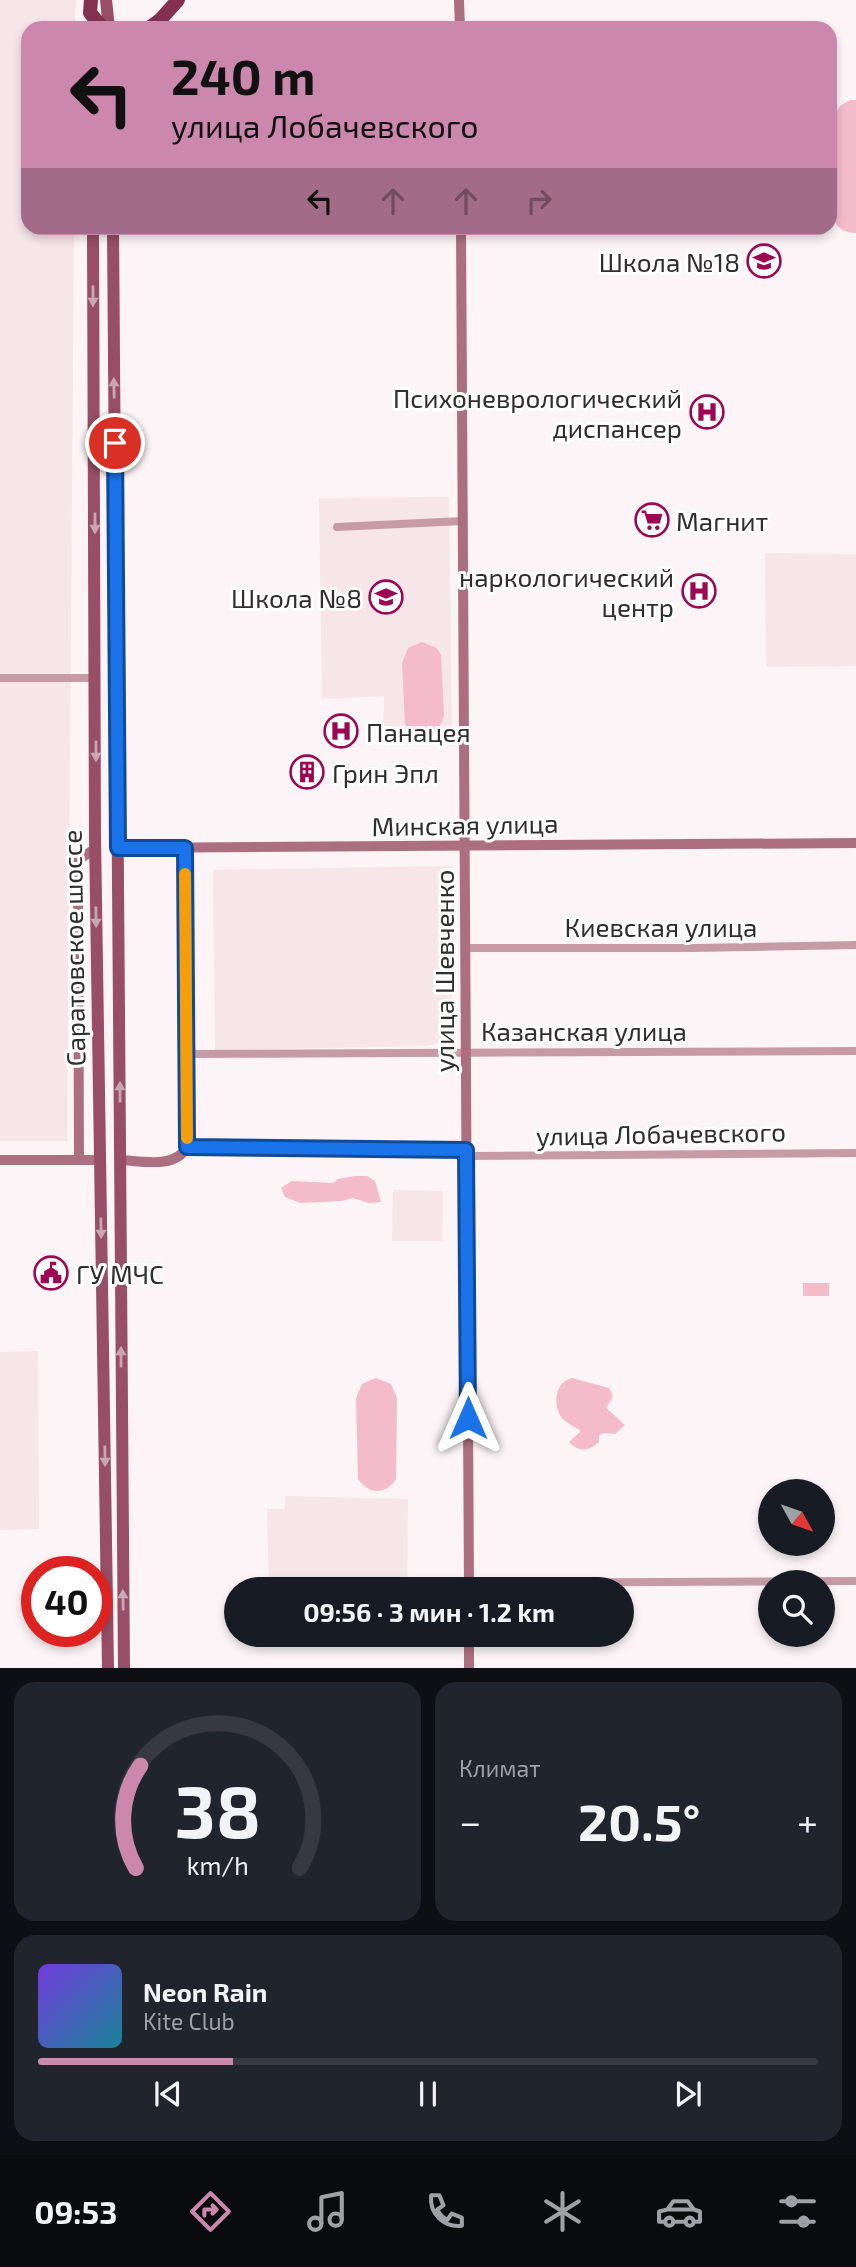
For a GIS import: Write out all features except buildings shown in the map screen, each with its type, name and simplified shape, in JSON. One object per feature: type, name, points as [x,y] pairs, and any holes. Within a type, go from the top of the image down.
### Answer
[{"type":"highway","points":[[158,21],[178,0]]},
{"type":"main road","points":[[106,0],[108,21]]},
{"type":"main road","points":[[459,0],[460,21]]},
{"type":"main road","name":"Саратовское шоссе","points":[[93,235],[95,849],[108,1668]]},
{"type":"main road","name":"Саратовское шоссе","points":[[113,235],[124,1668]]},
{"type":"main road","name":"улица Шевченко","points":[[461,235],[469,1577]]},
{"type":"main road","name":"Минская улица","points":[[95,849],[856,843]]},
{"type":"main road","points":[[0,1160],[167,1161],[183,1154],[187,1147],[185,848]]},
{"type":"main road","points":[[79,1160],[78,860],[95,849]]},
{"type":"main road","points":[[469,1647],[469,1668]]},
{"type":"street","points":[[337,527],[463,521]]},
{"type":"street","points":[[0,678],[96,678]]},
{"type":"street","name":"Киевская улица","points":[[466,948],[856,945]]},
{"type":"street","name":"Казанская улица","points":[[187,1054],[856,1051]]},
{"type":"street","name":"улица Лобачевского","points":[[187,1147],[466,1153],[856,1153]]},
{"type":"street","points":[[634,1584],[856,1581]]},
{"type":"shaded area","points":[[0,0],[76,0],[75,21],[21,21],[21,235],[74,235],[67,1141],[0,1141]]},
{"type":"shaded area","points":[[850,100],[856,100],[856,233],[845,231],[837,225],[837,111]]},
{"type":"shaded area","name":"Школа №8","points":[[449,497],[452,738],[383,740],[384,696],[322,699],[319,498]]},
{"type":"shaded area","points":[[765,553],[856,554],[856,666],[766,667]]},
{"type":"shaded area","points":[[422,642],[437,648],[441,655],[444,716],[438,730],[424,736],[409,730],[405,724],[402,663],[408,648]]},
{"type":"shaded area","points":[[451,866],[452,1040],[427,1046],[215,1050],[213,870]]},
{"type":"shaded area","points":[[367,1176],[375,1181],[381,1202],[369,1203],[353,1198],[301,1203],[285,1197],[281,1188],[292,1181],[333,1183],[338,1179]]},
{"type":"shaded area","points":[[393,1190],[443,1191],[442,1241],[392,1241]]},
{"type":"shaded area","points":[[803,1283],[829,1283],[829,1296],[803,1296]]},
{"type":"shaded area","points":[[38,1351],[39,1529],[0,1530],[0,1352]]},
{"type":"shaded area","points":[[376,1378],[391,1384],[397,1398],[396,1479],[387,1488],[377,1491],[367,1488],[358,1479],[356,1398],[362,1384]]},
{"type":"shaded area","points":[[572,1378],[609,1388],[613,1396],[606,1408],[625,1425],[615,1434],[599,1435],[599,1442],[588,1449],[576,1448],[569,1442],[581,1431],[563,1419],[558,1411],[556,1400],[559,1388]]},
{"type":"shaded area","points":[[285,1496],[408,1499],[407,1577],[269,1577],[267,1509],[285,1509]]},
{"type":"slow traffic","points":[[185,874],[187,1138]]},
{"type":"place","name":"Школа №18","points":[[764,261]]},
{"type":"place","name":"Психоневрологический диспансер","points":[[707,412]]},
{"type":"place","name":"Магнит","points":[[652,520]]},
{"type":"place","name":"наркологический центр","points":[[699,591]]},
{"type":"place","name":"Школа №8","points":[[386,597]]},
{"type":"place","name":"Панацея","points":[[341,731]]},
{"type":"place","name":"Грин Эпл","points":[[307,772]]},
{"type":"place","name":"ГУ МЧС","points":[[51,1273]]},
{"type":"route","points":[[115,443],[118,848],[185,848],[187,1147],[466,1150],[468,1418]]}]
